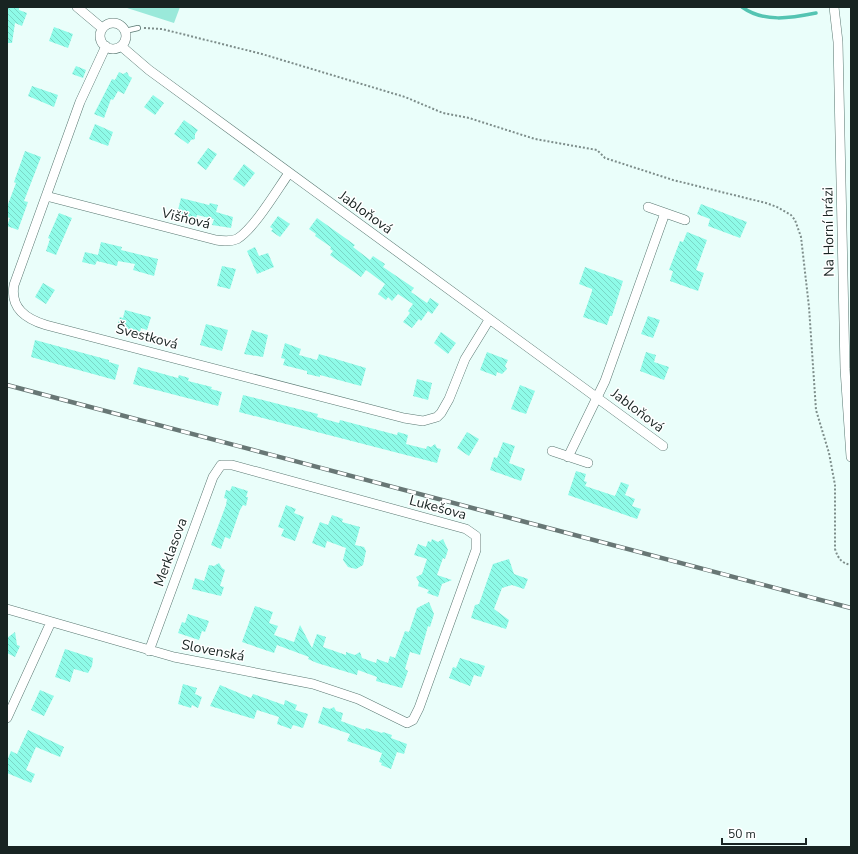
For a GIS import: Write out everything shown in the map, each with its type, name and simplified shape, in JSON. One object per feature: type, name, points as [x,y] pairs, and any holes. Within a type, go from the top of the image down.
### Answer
[{"type":"street","points":[[77,7],[102,28]]},
{"type":"street","name":"Na Horní hrázi","points":[[834,7],[838,42],[845,377],[851,457]]},
{"type":"street","points":[[114,23],[120,25],[125,31],[125,39],[121,46],[113,48],[106,46],[100,37],[102,28],[107,24],[114,23]]},
{"type":"street","name":"Švestková","points":[[106,46],[82,97],[13,291],[13,299],[20,312],[31,319],[46,324],[404,418],[423,421],[437,417],[446,407],[465,359],[489,320]]},
{"type":"street","name":"Jabloňová","points":[[121,46],[149,70],[663,446]]},
{"type":"street","name":"Višňová","points":[[46,196],[216,240],[228,241],[238,238],[248,229],[289,173]]},
{"type":"street","points":[[648,207],[685,220]]},
{"type":"street","name":"Jabloňová","points":[[568,457],[605,381],[665,213]]},
{"type":"street","points":[[552,451],[588,463]]},
{"type":"street","name":"Merklasova","points":[[149,651],[213,477],[220,465]]},
{"type":"street","name":"Lukešova","points":[[220,465],[232,465],[469,530],[476,536],[476,550],[419,708],[414,720],[410,722]]},
{"type":"street","name":"Slovenská","points":[[7,609],[149,651],[198,663],[313,684],[358,699],[402,721],[410,722]]},
{"type":"street","points":[[7,718],[50,622]]},
{"type":"lane","points":[[125,31],[138,28]]},
{"type":"path","points":[[138,28],[162,29],[262,54],[405,97],[443,113],[469,118],[535,139],[597,150],[605,158],[673,180],[766,203],[777,207],[790,215],[795,220],[801,237],[809,307],[816,410],[819,425],[829,453],[835,485],[835,549],[837,557],[841,561],[851,565]]},
{"type":"green space","points":[[124,7],[180,7],[174,23]]},
{"type":"building","points":[[7,7],[19,7],[19,10],[27,13],[22,26],[15,23],[12,43],[7,43]]},
{"type":"building","points":[[54,27],[73,34],[68,48],[49,41]]},
{"type":"building","points":[[76,66],[86,70],[83,78],[72,74]]},
{"type":"building","points":[[119,72],[123,74],[127,72],[132,78],[124,94],[118,91],[113,100],[111,99],[104,118],[94,114],[112,79],[115,80]]},
{"type":"building","points":[[32,86],[58,95],[54,107],[28,96]]},
{"type":"building","points":[[153,95],[164,103],[155,115],[144,107]]},
{"type":"building","points":[[184,120],[198,130],[195,134],[195,139],[191,140],[188,144],[174,134]]},
{"type":"building","points":[[95,124],[113,132],[108,146],[89,139]]},
{"type":"building","points":[[208,148],[217,154],[206,170],[197,163]]},
{"type":"building","points":[[25,151],[41,157],[24,201],[28,202],[18,230],[7,226],[10,218],[7,217],[7,207],[16,183],[14,182]]},
{"type":"building","points":[[244,164],[255,173],[244,187],[233,179]]},
{"type":"building","points":[[181,198],[209,205],[210,203],[218,205],[216,212],[233,217],[231,228],[212,225],[214,219],[197,215],[196,219],[177,214]]},
{"type":"building","points":[[701,204],[747,222],[740,238],[708,226],[710,219],[697,214]]},
{"type":"building","points":[[59,213],[72,218],[56,255],[46,251],[50,239],[48,238]]},
{"type":"building","points":[[278,216],[290,224],[280,237],[271,231],[273,229],[270,227]]},
{"type":"building","points":[[317,218],[355,245],[353,247],[370,260],[373,256],[385,264],[383,267],[414,288],[411,292],[427,303],[430,298],[439,304],[432,314],[428,311],[421,321],[419,319],[412,328],[403,322],[410,313],[408,311],[413,304],[398,294],[392,301],[388,297],[386,300],[378,294],[385,284],[366,270],[361,277],[330,255],[333,251],[330,249],[331,247],[315,236],[316,234],[309,229]]},
{"type":"building","points":[[687,232],[707,240],[696,270],[704,273],[698,291],[670,281],[673,271],[669,270],[680,241],[683,242]]},
{"type":"building","points":[[101,242],[122,247],[121,250],[158,259],[154,276],[133,270],[135,264],[118,261],[117,266],[97,261],[95,265],[82,262],[85,252],[98,255]]},
{"type":"building","points":[[255,247],[259,256],[268,253],[274,267],[257,274],[247,251]]},
{"type":"building","points":[[222,266],[236,269],[230,289],[217,286]]},
{"type":"building","points":[[585,267],[623,281],[612,316],[610,316],[607,325],[583,317],[592,291],[592,289],[579,284]]},
{"type":"building","points":[[43,283],[55,290],[46,304],[35,297]]},
{"type":"building","points":[[125,310],[151,317],[147,330],[141,328],[140,332],[117,326],[120,317],[123,318]]},
{"type":"building","points":[[648,316],[660,320],[653,338],[641,334]]},
{"type":"building","points":[[206,324],[228,330],[222,351],[200,345]]},
{"type":"building","points":[[252,330],[268,335],[263,357],[244,354]]},
{"type":"building","points":[[441,332],[456,343],[448,354],[434,343]]},
{"type":"building","points":[[35,340],[109,360],[109,362],[119,365],[115,380],[31,357]]},
{"type":"building","points":[[285,343],[301,349],[299,355],[317,360],[319,354],[366,368],[361,386],[320,375],[320,377],[307,374],[307,371],[283,365],[285,359],[281,358]]},
{"type":"building","points":[[487,352],[508,360],[505,366],[507,369],[502,374],[497,372],[496,376],[480,370]]},
{"type":"building","points":[[646,352],[656,355],[654,362],[669,367],[664,380],[640,371]]},
{"type":"building","points":[[138,367],[178,378],[179,375],[189,378],[188,381],[212,387],[211,389],[222,392],[218,406],[133,384]]},
{"type":"building","points":[[417,379],[432,383],[428,400],[413,396]]},
{"type":"building","points":[[520,385],[535,391],[526,414],[511,409]]},
{"type":"building","points":[[243,395],[318,414],[317,417],[339,423],[340,420],[397,435],[398,432],[408,435],[406,444],[426,449],[427,446],[431,447],[435,444],[437,448],[441,449],[437,463],[239,412]]},
{"type":"building","points":[[467,432],[479,439],[469,456],[457,448]]},
{"type":"building","points":[[503,442],[515,446],[509,463],[525,469],[521,481],[490,470],[494,457],[497,458]]},
{"type":"building","points":[[576,471],[586,474],[584,481],[587,482],[585,486],[615,496],[621,482],[629,485],[625,495],[635,499],[632,506],[641,509],[637,519],[568,495]]},
{"type":"building","points":[[232,486],[248,491],[246,497],[248,497],[246,506],[243,505],[240,510],[230,539],[225,537],[221,549],[211,545],[226,505],[227,499],[224,498],[226,490],[230,491]]},
{"type":"building","points":[[286,505],[296,509],[294,513],[304,517],[295,541],[281,536],[284,529],[278,527]]},
{"type":"building","points":[[332,515],[343,519],[342,522],[360,527],[355,545],[364,547],[366,551],[363,565],[356,569],[348,567],[343,560],[346,548],[327,541],[325,548],[312,543],[320,522],[328,525]]},
{"type":"building","points":[[432,539],[438,542],[443,539],[448,550],[445,559],[443,558],[437,575],[452,580],[442,584],[438,597],[427,593],[429,590],[418,586],[419,582],[416,577],[422,574],[427,559],[414,555],[418,544],[426,547],[428,541],[431,542]]},
{"type":"building","points":[[509,559],[514,574],[528,579],[524,589],[512,585],[502,588],[494,609],[509,620],[506,629],[471,618],[475,605],[479,604],[493,564]]},
{"type":"building","points":[[219,563],[225,570],[220,586],[224,587],[221,596],[192,589],[195,578],[204,581],[209,565],[214,566]]},
{"type":"building","points":[[429,602],[434,614],[430,627],[428,626],[420,655],[410,652],[405,669],[408,671],[402,688],[376,681],[377,677],[358,670],[357,675],[317,663],[308,659],[309,657],[277,645],[274,653],[242,642],[255,606],[273,612],[269,623],[278,626],[274,635],[294,642],[300,625],[312,648],[317,634],[326,637],[323,647],[346,655],[346,652],[355,655],[360,652],[362,658],[376,663],[377,659],[388,663],[390,656],[395,658],[405,631],[409,632],[417,608]]},
{"type":"building","points":[[188,614],[209,621],[205,632],[202,631],[199,640],[178,633],[182,622],[185,623]]},
{"type":"building","points":[[15,632],[17,645],[20,646],[15,657],[7,653],[7,638]]},
{"type":"building","points":[[65,649],[93,658],[92,666],[88,673],[74,669],[70,682],[55,677]]},
{"type":"building","points":[[460,658],[485,666],[481,677],[474,675],[470,686],[449,678],[453,667],[456,668]]},
{"type":"building","points":[[183,684],[197,688],[195,694],[202,697],[198,708],[192,705],[191,708],[178,704]]},
{"type":"building","points":[[220,685],[251,698],[253,694],[284,705],[285,700],[297,705],[295,710],[308,714],[303,728],[293,725],[291,729],[277,724],[279,717],[257,710],[254,719],[210,706]]},
{"type":"building","points":[[40,690],[54,696],[44,716],[31,710]]},
{"type":"building","points":[[323,707],[330,709],[334,707],[336,711],[343,713],[341,721],[365,730],[366,728],[392,735],[391,738],[407,744],[404,754],[397,752],[391,769],[381,765],[382,763],[379,762],[382,753],[347,741],[350,734],[318,723]]},
{"type":"building","points":[[28,730],[64,747],[60,757],[36,747],[26,770],[35,774],[31,783],[7,773],[7,761],[11,751],[17,754]]},
{"type":"waterway","points":[[742,7],[759,15],[778,18],[816,13]]},
{"type":"railway","points":[[7,385],[851,608]]}]
